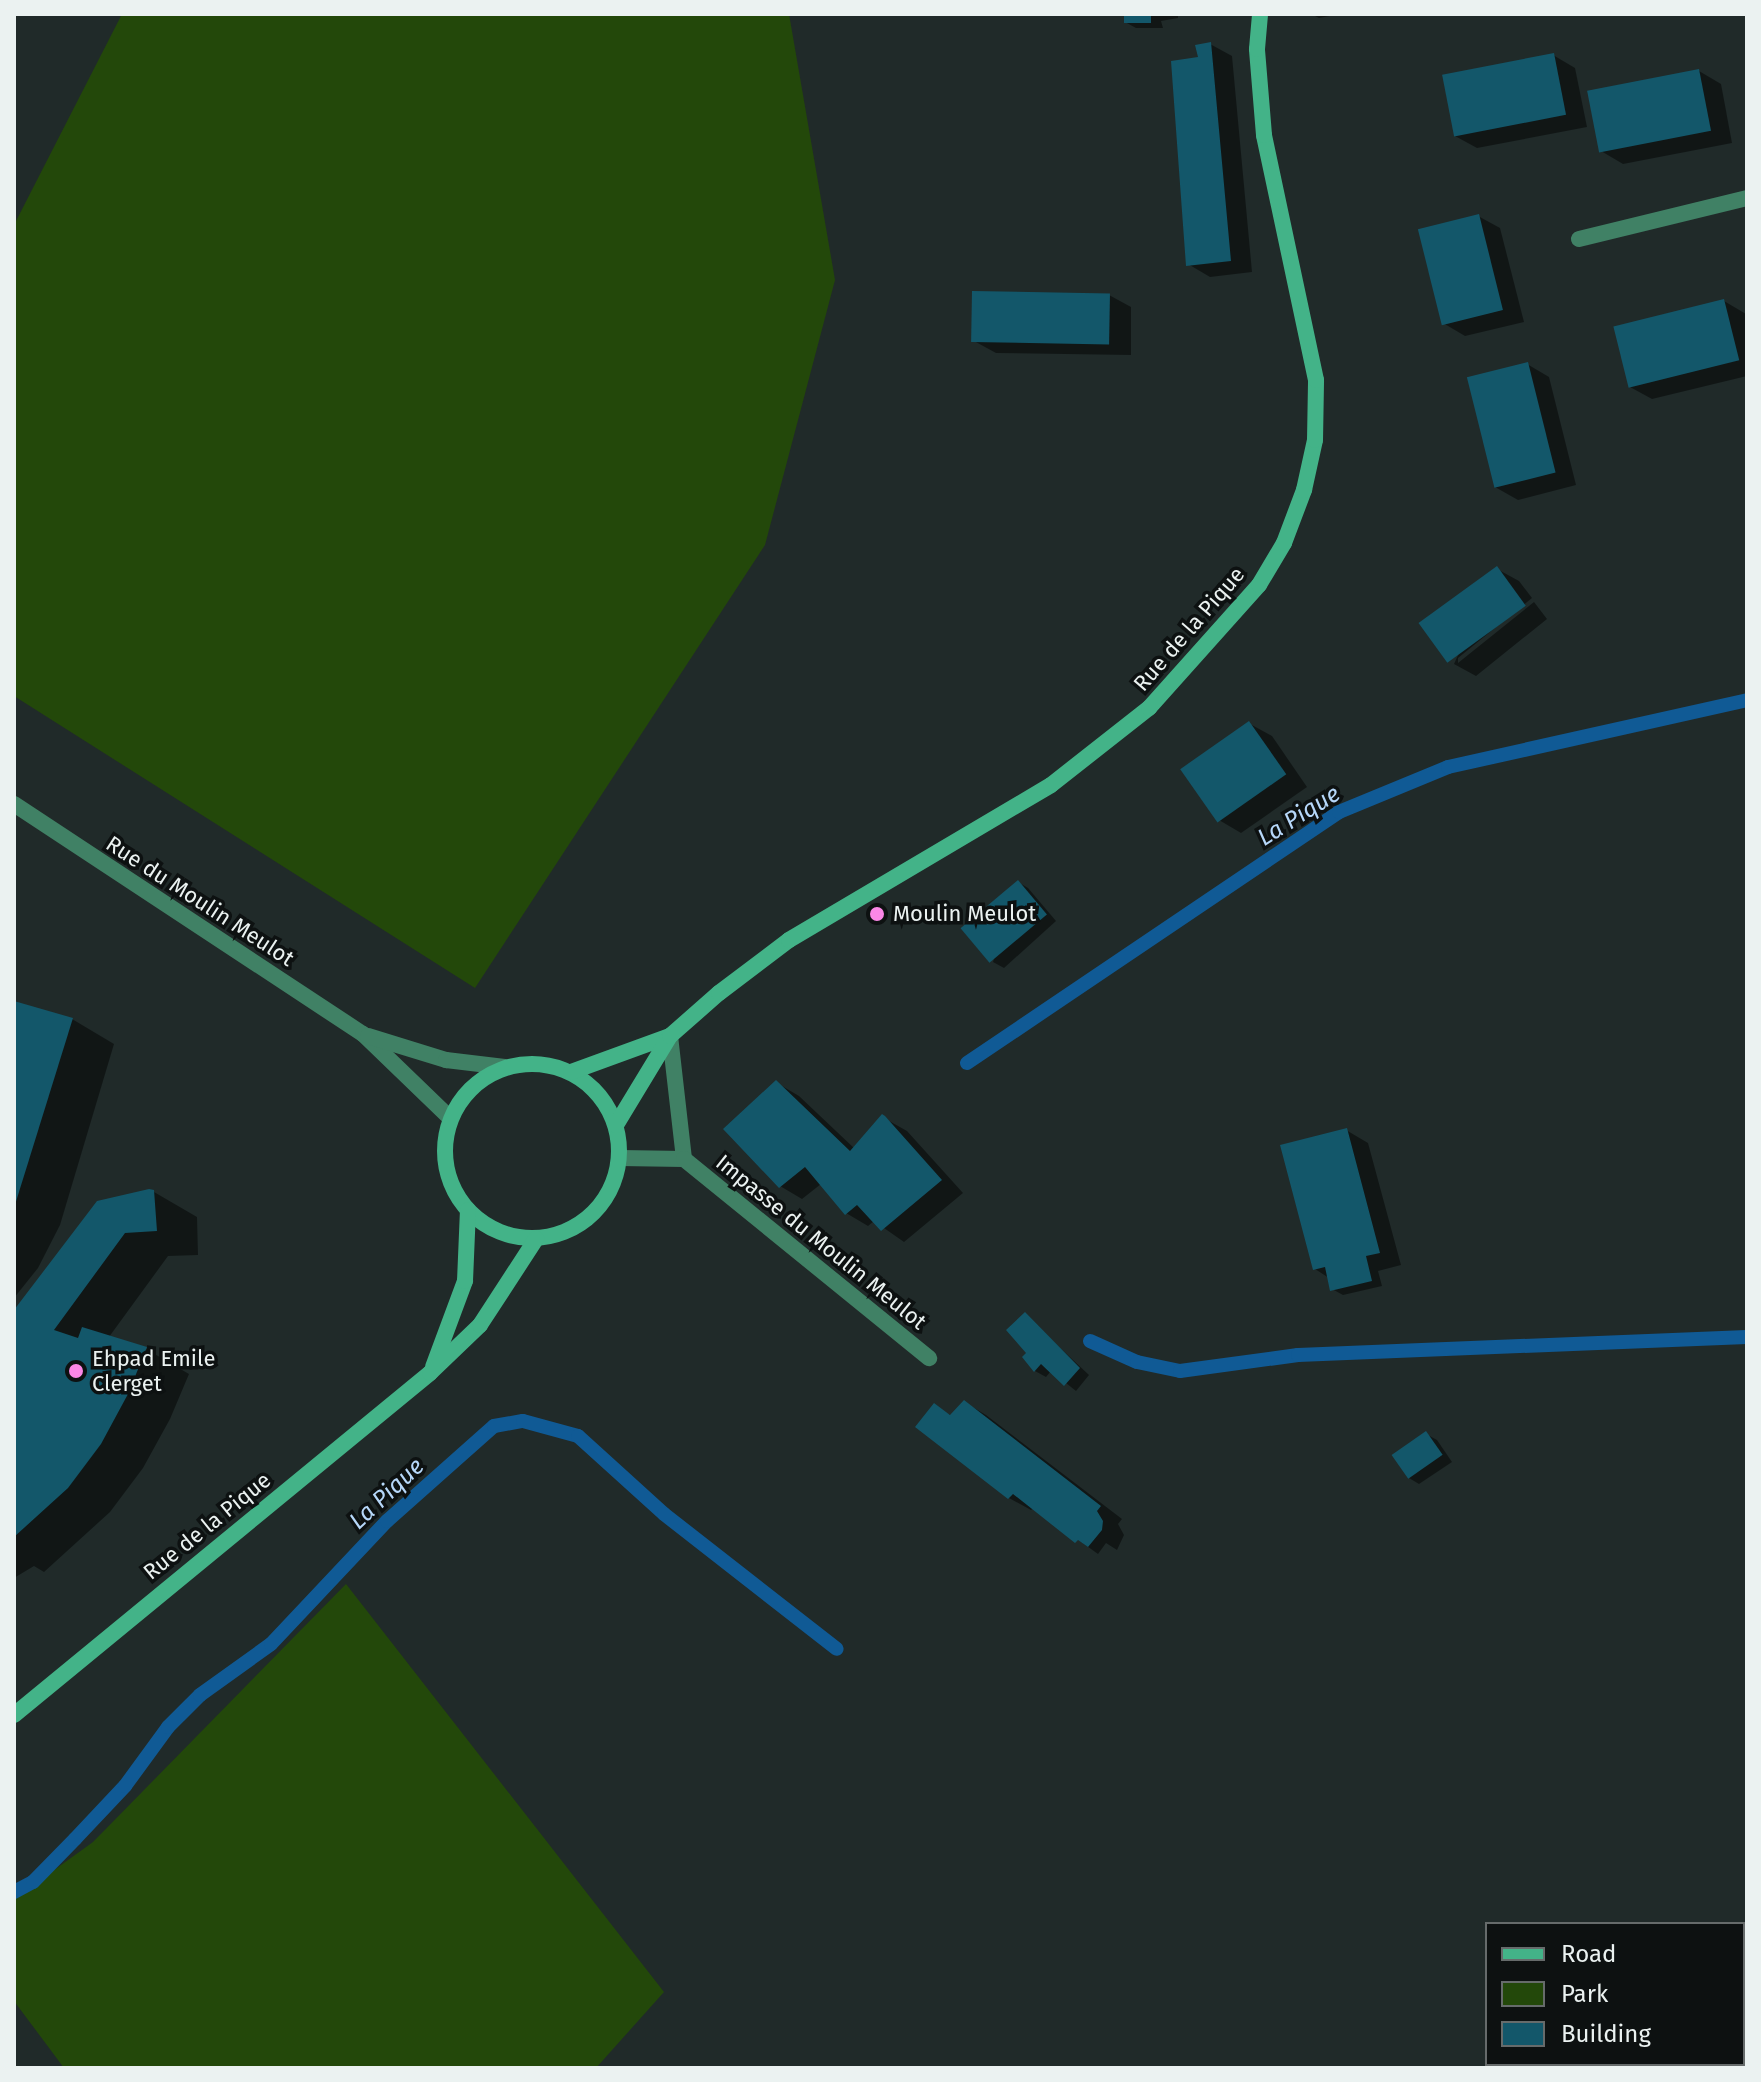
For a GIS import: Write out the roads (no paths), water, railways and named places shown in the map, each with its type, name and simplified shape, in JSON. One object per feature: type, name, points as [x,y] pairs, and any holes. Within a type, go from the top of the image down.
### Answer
[{"type":"street","name":"Rue de la Pique","points":[[571,1072],[670,1036],[789,940],[1051,785],[1149,708],[1259,585],[1284,543],[1304,490],[1315,440],[1316,380],[1264,135],[1257,49],[1260,14]]},
{"type":"street","points":[[1579,239],[1747,198]]},
{"type":"street","name":"Rue du Moulin Meulot","points":[[14,804],[363,1034],[450,1118]]},
{"type":"street","name":"Rue du Moulin Meulot","points":[[363,1034],[446,1060],[505,1067]]},
{"type":"street","name":"Rue de la Pique","points":[[616,1125],[670,1036]]},
{"type":"street","name":"Impasse du Moulin Meulot","points":[[670,1036],[684,1159]]},
{"type":"street","points":[[528,1063],[571,1072],[591,1085],[606,1103],[616,1125],[620,1158],[614,1183],[601,1205],[583,1222],[561,1234],[536,1239],[510,1236],[487,1226],[468,1210],[453,1190],[446,1167],[445,1142],[450,1118],[463,1096],[482,1078],[505,1067],[528,1063]]},
{"type":"street","name":"Impasse du Moulin Meulot","points":[[620,1158],[684,1159],[929,1358]]},
{"type":"street","name":"Rue de la Pique","points":[[430,1373],[465,1281],[468,1210]]},
{"type":"street","name":"Rue de la Pique","points":[[14,1715],[430,1373],[480,1325],[536,1239]]},
{"type":"waterway","name":"La Pique","points":[[967,1063],[1339,812],[1448,767],[1747,700]]},
{"type":"waterway","points":[[1090,1341],[1137,1362],[1180,1371],[1298,1355],[1747,1337]]},
{"type":"waterway","name":"La Pique","points":[[14,1892],[33,1882],[75,1839],[125,1786],[168,1727],[200,1695],[271,1644],[387,1521],[494,1426],[523,1421],[578,1436],[664,1514],[837,1649]]},
{"type":"place","name":"Moulin Meulot","points":[[877,914]]},
{"type":"place","name":"Ehpad Emile Clerget","points":[[76,1371]]}]
